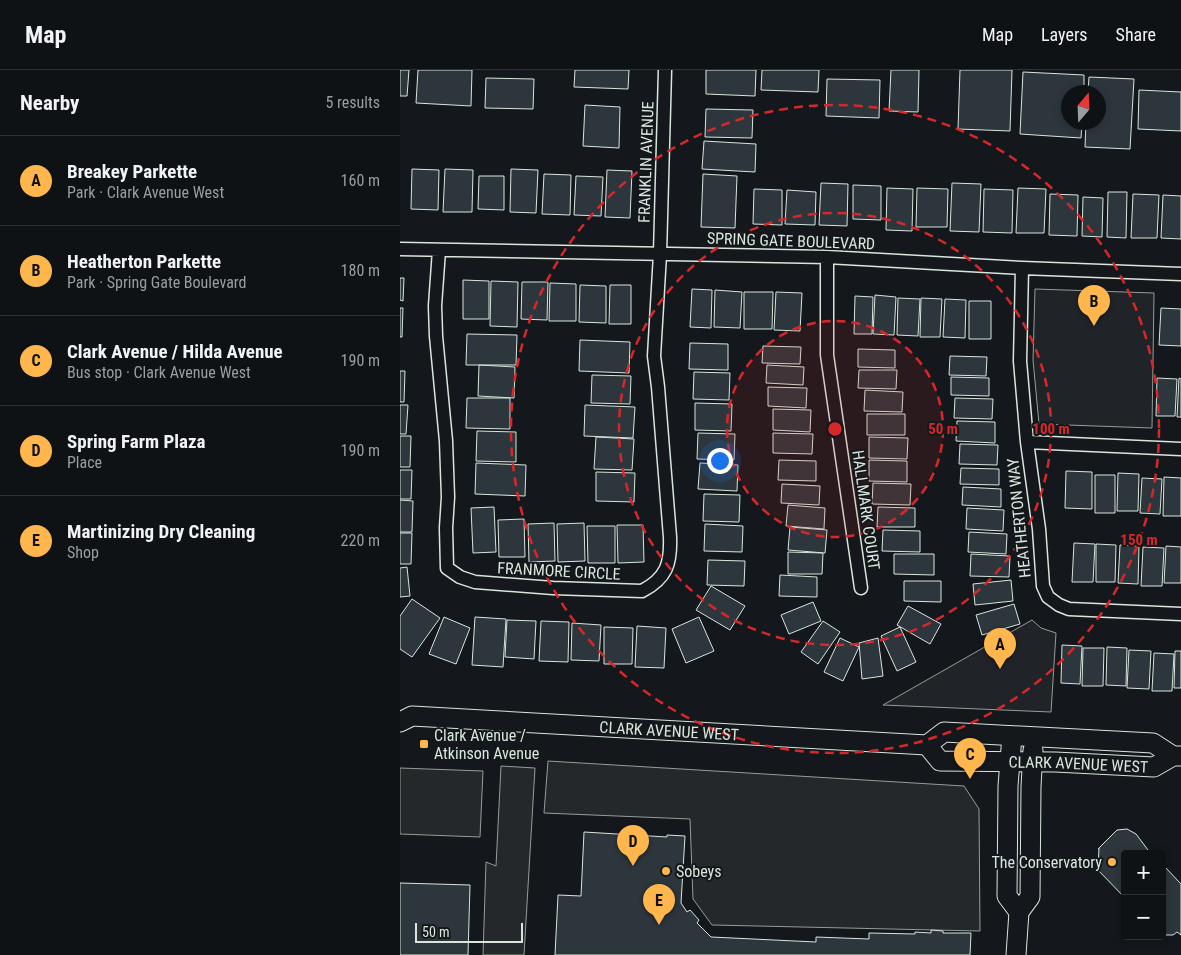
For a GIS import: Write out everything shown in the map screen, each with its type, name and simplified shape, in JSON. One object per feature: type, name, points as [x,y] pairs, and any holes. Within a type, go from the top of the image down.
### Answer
[{"type":"street","name":"FRANKLIN AVENUE","points":[[660,254],[665,70]]},
{"type":"street","name":"SPRING GATE BOULEVARD","points":[[400,249],[828,257],[1022,268],[1181,274]]},
{"type":"street","name":"FRANMORE CIRCLE","points":[[438,250],[435,306],[446,441],[448,568],[460,577],[474,582],[582,589],[642,590],[653,585],[663,575],[670,555],[658,387],[654,356],[660,254]]},
{"type":"street","name":"HALLMARK COURT","points":[[828,257],[827,355],[861,588]]},
{"type":"street","name":"HEATHERTON WAY","points":[[1022,268],[1020,361],[1027,442],[1039,529],[1044,586],[1048,597],[1069,609],[1181,614]]},
{"type":"street","points":[[1027,442],[1181,449]]},
{"type":"street","name":"CLARK AVENUE WEST","points":[[404,714],[927,745],[944,732],[1153,742],[1177,756]]},
{"type":"street","points":[[1012,736],[1007,896],[1020,912]]},
{"type":"street","points":[[1016,955],[1020,912],[1030,897],[1034,737]]},
{"type":"street","name":"CLARK AVENUE WEST","points":[[927,745],[940,760],[1154,767],[1177,756]]},
{"type":"shaded area","points":[[1035,289],[1154,293],[1152,428],[1039,424],[1033,360]]},
{"type":"shaded area","points":[[1032,620],[1041,628],[1056,633],[1051,712],[883,705]]},
{"type":"shaded area","points":[[548,761],[964,786],[979,809],[980,931],[712,925],[693,899],[690,819],[544,813]]},
{"type":"shaded area","points":[[501,766],[535,768],[524,955],[483,955],[486,862],[496,866]]},
{"type":"shaded area","points":[[400,768],[483,771],[480,837],[400,834]]},
{"type":"building","points":[[400,70],[409,70],[407,96],[400,96]]},
{"type":"building","points":[[418,70],[472,70],[471,106],[416,103]]},
{"type":"building","points":[[575,70],[629,70],[628,89],[574,87]]},
{"type":"building","points":[[706,70],[756,70],[755,96],[706,94]]},
{"type":"building","points":[[762,70],[819,70],[818,92],[761,90]]},
{"type":"building","points":[[891,70],[919,70],[918,112],[889,111]]},
{"type":"building","points":[[960,70],[1012,70],[1010,131],[958,129]]},
{"type":"building","points":[[1023,72],[1084,75],[1084,85],[1061,85],[1061,130],[1082,130],[1081,138],[1020,134]]},
{"type":"building","points":[[1089,77],[1134,79],[1130,149],[1085,147],[1086,130],[1106,130],[1106,85],[1088,85]]},
{"type":"building","points":[[486,78],[534,79],[533,109],[485,108]]},
{"type":"building","points":[[827,79],[880,80],[879,118],[826,116]]},
{"type":"building","points":[[1139,90],[1181,92],[1181,131],[1138,129]]},
{"type":"building","points":[[585,105],[620,107],[619,148],[583,146]]},
{"type":"building","points":[[706,109],[753,110],[752,138],[705,137]]},
{"type":"building","points":[[704,141],[756,144],[755,172],[702,169]]},
{"type":"building","points":[[412,169],[439,170],[438,210],[411,209]]},
{"type":"building","points":[[445,169],[473,170],[472,212],[443,212]]},
{"type":"building","points":[[511,169],[538,170],[536,213],[510,212]]},
{"type":"building","points":[[607,170],[632,171],[630,218],[605,217]]},
{"type":"building","points":[[544,174],[571,175],[570,215],[542,214]]},
{"type":"building","points":[[703,174],[737,176],[735,228],[701,227]]},
{"type":"building","points":[[479,176],[504,176],[504,210],[478,209]]},
{"type":"building","points":[[576,176],[603,177],[601,216],[574,215]]},
{"type":"building","points":[[821,183],[848,184],[847,226],[819,225]]},
{"type":"building","points":[[952,183],[981,184],[979,232],[950,231]]},
{"type":"building","points":[[853,185],[881,186],[881,220],[853,219]]},
{"type":"building","points":[[887,188],[913,189],[912,231],[886,230]]},
{"type":"building","points":[[917,188],[948,189],[947,227],[916,227]]},
{"type":"building","points":[[1018,188],[1046,189],[1044,233],[1016,233]]},
{"type":"building","points":[[754,189],[782,190],[782,225],[753,224]]},
{"type":"building","points":[[984,189],[1013,190],[1012,233],[983,232]]},
{"type":"building","points":[[787,190],[816,192],[815,225],[785,224]]},
{"type":"building","points":[[1108,192],[1127,192],[1126,238],[1107,237]]},
{"type":"building","points":[[1050,194],[1078,195],[1077,236],[1049,235]]},
{"type":"building","points":[[1133,194],[1159,195],[1157,238],[1131,238]]},
{"type":"building","points":[[1163,195],[1181,196],[1181,239],[1161,238]]},
{"type":"building","points":[[1083,197],[1103,198],[1102,237],[1082,236]]},
{"type":"building","points":[[400,278],[404,278],[403,301],[400,300]]},
{"type":"building","points":[[463,280],[489,281],[489,319],[463,319]]},
{"type":"building","points":[[491,281],[518,282],[517,327],[490,326]]},
{"type":"building","points":[[522,282],[548,282],[547,320],[521,319]]},
{"type":"building","points":[[550,283],[576,284],[576,321],[549,321]]},
{"type":"building","points":[[580,285],[606,286],[606,323],[579,322]]},
{"type":"building","points":[[610,285],[631,285],[631,324],[609,324]]},
{"type":"building","points":[[692,289],[712,290],[711,328],[690,327]]},
{"type":"building","points":[[715,290],[742,292],[740,328],[714,327]]},
{"type":"building","points":[[744,292],[773,292],[772,329],[744,329]]},
{"type":"building","points":[[776,292],[802,293],[800,331],[774,330]]},
{"type":"building","points":[[875,295],[896,297],[894,335],[873,334]]},
{"type":"building","points":[[855,296],[873,297],[872,334],[854,334]]},
{"type":"building","points":[[898,298],[920,299],[918,336],[897,335]]},
{"type":"building","points":[[921,298],[942,299],[940,337],[920,337]]},
{"type":"building","points":[[945,299],[966,300],[965,338],[943,337]]},
{"type":"building","points":[[969,301],[991,301],[991,339],[969,339]]},
{"type":"building","points":[[400,308],[403,308],[402,337],[400,337]]},
{"type":"building","points":[[1161,308],[1181,309],[1181,346],[1159,345]]},
{"type":"building","points":[[467,334],[517,335],[516,365],[466,365]]},
{"type":"building","points":[[580,340],[630,342],[629,373],[579,371]]},
{"type":"building","points":[[690,343],[728,344],[728,370],[689,369]]},
{"type":"building","points":[[763,346],[801,347],[800,364],[762,363]]},
{"type":"building","points":[[858,349],[895,350],[895,368],[858,367]]},
{"type":"building","points":[[950,356],[987,357],[986,376],[949,375]]},
{"type":"building","points":[[479,365],[515,367],[514,398],[478,396]]},
{"type":"building","points":[[767,365],[804,367],[803,385],[766,383]]},
{"type":"building","points":[[859,370],[897,370],[896,389],[858,388]]},
{"type":"building","points":[[400,371],[405,371],[404,402],[400,402]]},
{"type":"building","points":[[694,372],[730,373],[729,400],[693,399]]},
{"type":"building","points":[[592,375],[631,376],[630,404],[591,403]]},
{"type":"building","points":[[951,377],[989,378],[989,396],[951,395]]},
{"type":"building","points":[[1157,378],[1177,379],[1175,416],[1156,416]]},
{"type":"building","points":[[1179,378],[1181,379],[1181,417],[1177,417]]},
{"type":"building","points":[[768,387],[807,388],[806,408],[768,406]]},
{"type":"building","points":[[865,390],[903,392],[902,412],[864,411]]},
{"type":"building","points":[[467,398],[510,398],[510,429],[466,428]]},
{"type":"building","points":[[955,398],[993,399],[992,419],[954,418]]},
{"type":"building","points":[[695,403],[732,404],[731,431],[695,430]]},
{"type":"building","points":[[400,405],[408,405],[406,434],[400,434]]},
{"type":"building","points":[[585,405],[635,407],[633,438],[584,436]]},
{"type":"building","points":[[773,409],[811,410],[810,432],[773,430]]},
{"type":"building","points":[[867,414],[905,414],[905,435],[867,435]]},
{"type":"building","points":[[957,421],[995,422],[995,443],[956,441]]},
{"type":"building","points":[[477,431],[516,432],[516,462],[476,461]]},
{"type":"building","points":[[698,433],[735,434],[734,460],[697,459]]},
{"type":"building","points":[[773,433],[813,434],[812,454],[773,453]]},
{"type":"building","points":[[400,436],[411,436],[410,467],[400,467]]},
{"type":"building","points":[[596,437],[634,439],[632,470],[594,469]]},
{"type":"building","points":[[869,437],[908,438],[907,459],[869,458]]},
{"type":"building","points":[[960,444],[998,445],[997,465],[959,464]]},
{"type":"building","points":[[779,460],[816,461],[816,481],[778,480]]},
{"type":"building","points":[[869,460],[907,461],[907,482],[869,481]]},
{"type":"building","points":[[476,463],[526,465],[525,496],[475,494]]},
{"type":"building","points":[[700,463],[738,465],[737,491],[698,489]]},
{"type":"building","points":[[961,468],[999,469],[999,485],[960,484]]},
{"type":"building","points":[[400,470],[412,470],[411,499],[400,499]]},
{"type":"building","points":[[1066,471],[1092,472],[1092,509],[1065,508]]},
{"type":"building","points":[[596,472],[635,473],[634,502],[596,501]]},
{"type":"building","points":[[1118,473],[1139,474],[1138,511],[1117,511]]},
{"type":"building","points":[[1095,475],[1115,475],[1115,513],[1095,513]]},
{"type":"building","points":[[1164,477],[1181,478],[1181,516],[1163,516]]},
{"type":"building","points":[[1142,478],[1162,479],[1160,514],[1140,513]]},
{"type":"building","points":[[873,483],[911,484],[910,505],[872,504]]},
{"type":"building","points":[[782,484],[820,486],[819,505],[781,503]]},
{"type":"building","points":[[963,487],[1001,489],[1001,507],[962,505]]},
{"type":"building","points":[[704,494],[740,495],[739,522],[703,521]]},
{"type":"building","points":[[400,500],[413,501],[412,532],[400,532]]},
{"type":"building","points":[[788,505],[825,508],[824,529],[786,526]]},
{"type":"building","points":[[494,507],[496,552],[473,553],[471,508]]},
{"type":"building","points":[[878,507],[915,508],[915,527],[877,527]]},
{"type":"building","points":[[967,508],[1004,510],[1003,531],[966,529]]},
{"type":"building","points":[[524,519],[525,557],[499,557],[498,520]]},
{"type":"building","points":[[554,523],[555,561],[529,562],[528,524]]},
{"type":"building","points":[[584,523],[585,561],[558,562],[557,524]]},
{"type":"building","points":[[705,524],[743,526],[742,552],[704,551]]},
{"type":"building","points":[[617,525],[643,525],[644,562],[618,563]]},
{"type":"building","points":[[587,526],[615,526],[615,563],[588,563]]},
{"type":"building","points":[[790,527],[827,530],[825,553],[788,550]]},
{"type":"building","points":[[883,530],[920,531],[920,552],[882,551]]},
{"type":"building","points":[[969,532],[1007,534],[1006,554],[968,552]]},
{"type":"building","points":[[400,533],[412,533],[411,564],[400,564]]},
{"type":"building","points":[[1074,543],[1095,544],[1093,582],[1072,582]]},
{"type":"building","points":[[1096,544],[1116,545],[1115,582],[1096,582]]},
{"type":"building","points":[[1120,545],[1139,546],[1138,584],[1118,583]]},
{"type":"building","points":[[1166,546],[1181,547],[1181,583],[1164,583]]},
{"type":"building","points":[[1143,547],[1164,548],[1162,586],[1141,586]]},
{"type":"building","points":[[788,552],[823,553],[822,574],[788,574]]},
{"type":"building","points":[[894,554],[934,554],[934,575],[894,574]]},
{"type":"building","points":[[971,554],[1010,556],[1009,577],[970,576]]},
{"type":"building","points":[[708,560],[745,561],[744,586],[707,585]]},
{"type":"building","points":[[407,567],[410,596],[400,597],[400,568]]},
{"type":"building","points":[[780,575],[817,577],[817,597],[779,596]]},
{"type":"building","points":[[1011,580],[1013,601],[975,605],[973,584]]},
{"type":"building","points":[[904,581],[941,581],[941,602],[904,601]]},
{"type":"building","points":[[711,586],[745,606],[730,630],[696,610]]},
{"type":"building","points":[[412,599],[440,618],[412,657],[400,649],[400,616]]},
{"type":"building","points":[[813,602],[821,621],[789,634],[781,615]]},
{"type":"building","points":[[1014,604],[1020,624],[982,635],[976,615]]},
{"type":"building","points":[[908,606],[941,624],[930,644],[897,625]]},
{"type":"building","points":[[444,617],[470,628],[456,664],[429,654]]},
{"type":"building","points":[[475,617],[506,619],[503,667],[472,665]]},
{"type":"building","points":[[699,617],[714,651],[686,663],[672,629]]},
{"type":"building","points":[[507,620],[536,621],[534,659],[505,657]]},
{"type":"building","points":[[541,621],[569,622],[568,662],[539,661]]},
{"type":"building","points":[[823,621],[840,632],[818,664],[801,652]]},
{"type":"building","points":[[572,623],[601,625],[599,661],[571,660]]},
{"type":"building","points":[[637,626],[666,628],[664,668],[635,667]]},
{"type":"building","points":[[604,627],[633,628],[632,664],[604,664]]},
{"type":"building","points":[[900,627],[916,662],[897,671],[881,636]]},
{"type":"building","points":[[840,638],[859,647],[843,681],[824,672]]},
{"type":"building","points":[[878,638],[883,676],[862,679],[859,643]]},
{"type":"building","points":[[1062,645],[1082,646],[1080,684],[1061,683]]},
{"type":"building","points":[[1107,647],[1127,648],[1126,686],[1106,685]]},
{"type":"building","points":[[1083,648],[1104,648],[1103,686],[1082,686]]},
{"type":"building","points":[[1129,650],[1151,651],[1149,689],[1127,688]]},
{"type":"building","points":[[1175,651],[1181,651],[1181,688],[1174,688]]},
{"type":"building","points":[[1154,653],[1174,654],[1172,691],[1152,691]]},
{"type":"building","name":"The Conservatory","points":[[1127,829],[1136,834],[1148,850],[1121,850],[1121,894],[1098,870],[1099,848],[1117,830]]},
{"type":"building","points":[[584,832],[667,837],[667,835],[685,836],[681,903],[687,912],[690,910],[699,920],[697,923],[711,937],[816,942],[816,937],[869,939],[869,933],[915,934],[915,932],[931,933],[931,930],[943,931],[943,933],[971,933],[970,955],[555,955],[558,895],[581,896]]},
{"type":"building","points":[[1166,868],[1181,884],[1181,935],[1177,932],[1173,935],[1166,935]]},
{"type":"building","points":[[400,883],[470,885],[468,955],[400,955]]},
{"type":"place","name":"Heatherton Parkette","points":[[1094,326]]},
{"type":"place","name":"Breakey Parkette","points":[[1000,669]]},
{"type":"place","name":"Clark Avenue / Atkinson Avenue","points":[[424,744]]},
{"type":"place","name":"Clark Avenue / Hilda Avenue","points":[[970,779]]},
{"type":"place","name":"The Conservatory","points":[[1112,862]]},
{"type":"place","name":"Spring Farm Plaza","points":[[633,866]]},
{"type":"place","name":"Sobeys","points":[[666,871]]},
{"type":"place","name":"Martinizing Dry Cleaning","points":[[659,925]]}]
